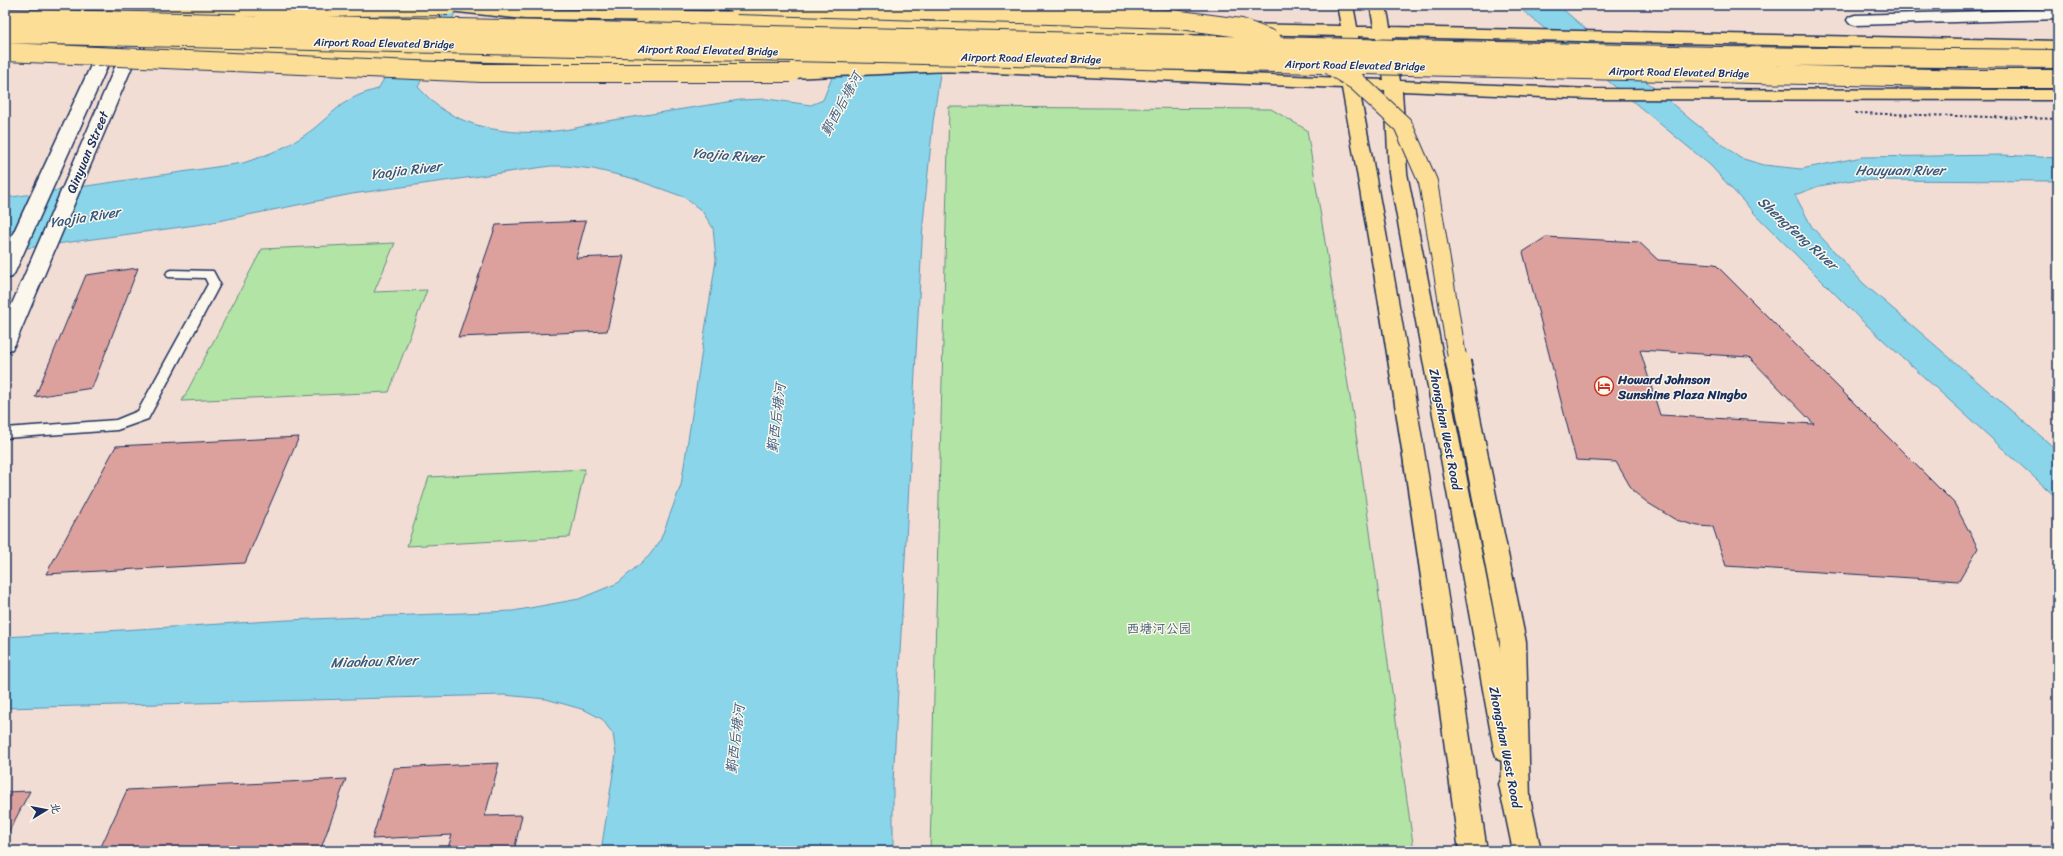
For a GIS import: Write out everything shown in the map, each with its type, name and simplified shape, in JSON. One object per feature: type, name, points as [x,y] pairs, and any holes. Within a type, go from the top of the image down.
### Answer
[{"type":"main road","points":[[52,12],[207,8],[500,5]]},
{"type":"main road","points":[[737,5],[1173,19],[1241,28],[1308,54],[1356,81],[1403,125],[1428,182],[1461,378],[1513,642],[1516,801]]},
{"type":"main road","points":[[1345,5],[1350,32],[1350,84],[1374,213],[1441,624],[1473,851]]},
{"type":"main road","name":"Zhongshan West Road","points":[[1378,5],[1385,32],[1393,86],[1398,173],[1516,801],[1527,851]]},
{"type":"main road","points":[[52,12],[126,6],[149,6],[477,21],[1114,27],[2058,46]]},
{"type":"main road","points":[[448,6],[525,14],[1038,21],[1114,27]]},
{"type":"main road","name":"Airport Road Elevated Bridge","points":[[5,18],[52,12],[1717,56],[2058,59]]},
{"type":"main road","name":"Airport Road Elevated Bridge","points":[[5,34],[1960,79],[2058,79]]},
{"type":"main road","points":[[5,49],[129,50],[459,58],[969,67],[1591,94],[2058,95]]},
{"type":"main road","points":[[5,52],[482,73],[791,73],[969,67]]},
{"type":"street","name":"Qinyuan Street","points":[[8,265],[126,6]]},
{"type":"street","name":"Qinyuan Street","points":[[5,344],[149,6]]},
{"type":"street","points":[[1855,20],[2058,14]]},
{"type":"lane","points":[[5,433],[117,425],[143,416],[214,284],[209,274],[172,274]]},
{"type":"path","points":[[1855,113],[2058,118]]},
{"type":"green space","name":"西塘河公园","points":[[949,107],[1271,109],[1307,130],[1360,459],[1414,851],[930,851]]},
{"type":"green space","points":[[395,243],[374,292],[427,290],[389,392],[182,401],[262,249]]},
{"type":"green space","points":[[585,469],[570,537],[407,546],[429,477]]},
{"type":"water","points":[[427,5],[459,5],[418,87],[441,109],[463,120],[502,130],[542,132],[582,127],[601,122],[740,100],[767,99],[811,105],[823,100],[839,60],[950,5],[933,122],[923,223],[893,783],[893,851],[601,851],[616,754],[613,734],[602,719],[585,710],[546,699],[504,695],[5,708],[5,637],[288,620],[513,611],[579,599],[618,583],[649,556],[660,541],[681,485],[716,260],[713,228],[702,211],[684,197],[631,178],[593,169],[551,166],[352,194],[203,224],[5,251],[5,198],[243,163],[296,141],[349,100],[366,92],[378,89]]},
{"type":"water","points":[[1516,5],[1558,5],[1691,120],[1740,158],[1764,165],[1801,169],[1862,157],[2003,155],[2058,158],[2058,181],[1853,180],[1819,186],[1795,195],[1812,227],[1863,283],[2058,451],[2058,499],[1859,318],[1753,212],[1710,165]]},
{"type":"building","points":[[586,221],[576,258],[624,256],[607,331],[458,337],[496,225]]},
{"type":"building","name":"Howard Johnson Sunshine Plaza Ningbo","points":[[1546,237],[1639,242],[1658,260],[1715,264],[1954,503],[1978,548],[1959,581],[1726,566],[1713,527],[1698,526],[1676,520],[1648,503],[1633,491],[1616,462],[1576,460],[1523,252]],"holes":[[[1640,350],[1749,357],[1814,424],[1660,415]]]},
{"type":"building","points":[[138,268],[92,388],[35,397],[86,275]]},
{"type":"building","points":[[299,437],[245,563],[46,574],[116,446]]},
{"type":"building","points":[[499,763],[485,816],[522,815],[514,851],[447,851],[452,835],[372,839],[394,768]]},
{"type":"building","points":[[346,779],[320,851],[99,851],[127,790]]},
{"type":"building","points":[[30,791],[5,839],[5,792]]},
{"type":"place","name":"Howard Johnson Sunshine Plaza Ningbo","points":[[1604,386]]},
{"type":"water label","name":"鄞西后塘河","points":[[841,104]]},
{"type":"water label","name":"Yaojia River","points":[[728,155]]},
{"type":"water label","name":"Yaojia River","points":[[406,170]]},
{"type":"water label","name":"Houyuan River","points":[[1900,170]]},
{"type":"water label","name":"Yaojia River","points":[[85,217]]},
{"type":"water label","name":"Shengfeng River","points":[[1798,233]]},
{"type":"water label","name":"鄞西后塘河","points":[[776,418]]},
{"type":"water label","name":"Miaohou River","points":[[374,661]]},
{"type":"water label","name":"鄞西后塘河","points":[[735,739]]}]
